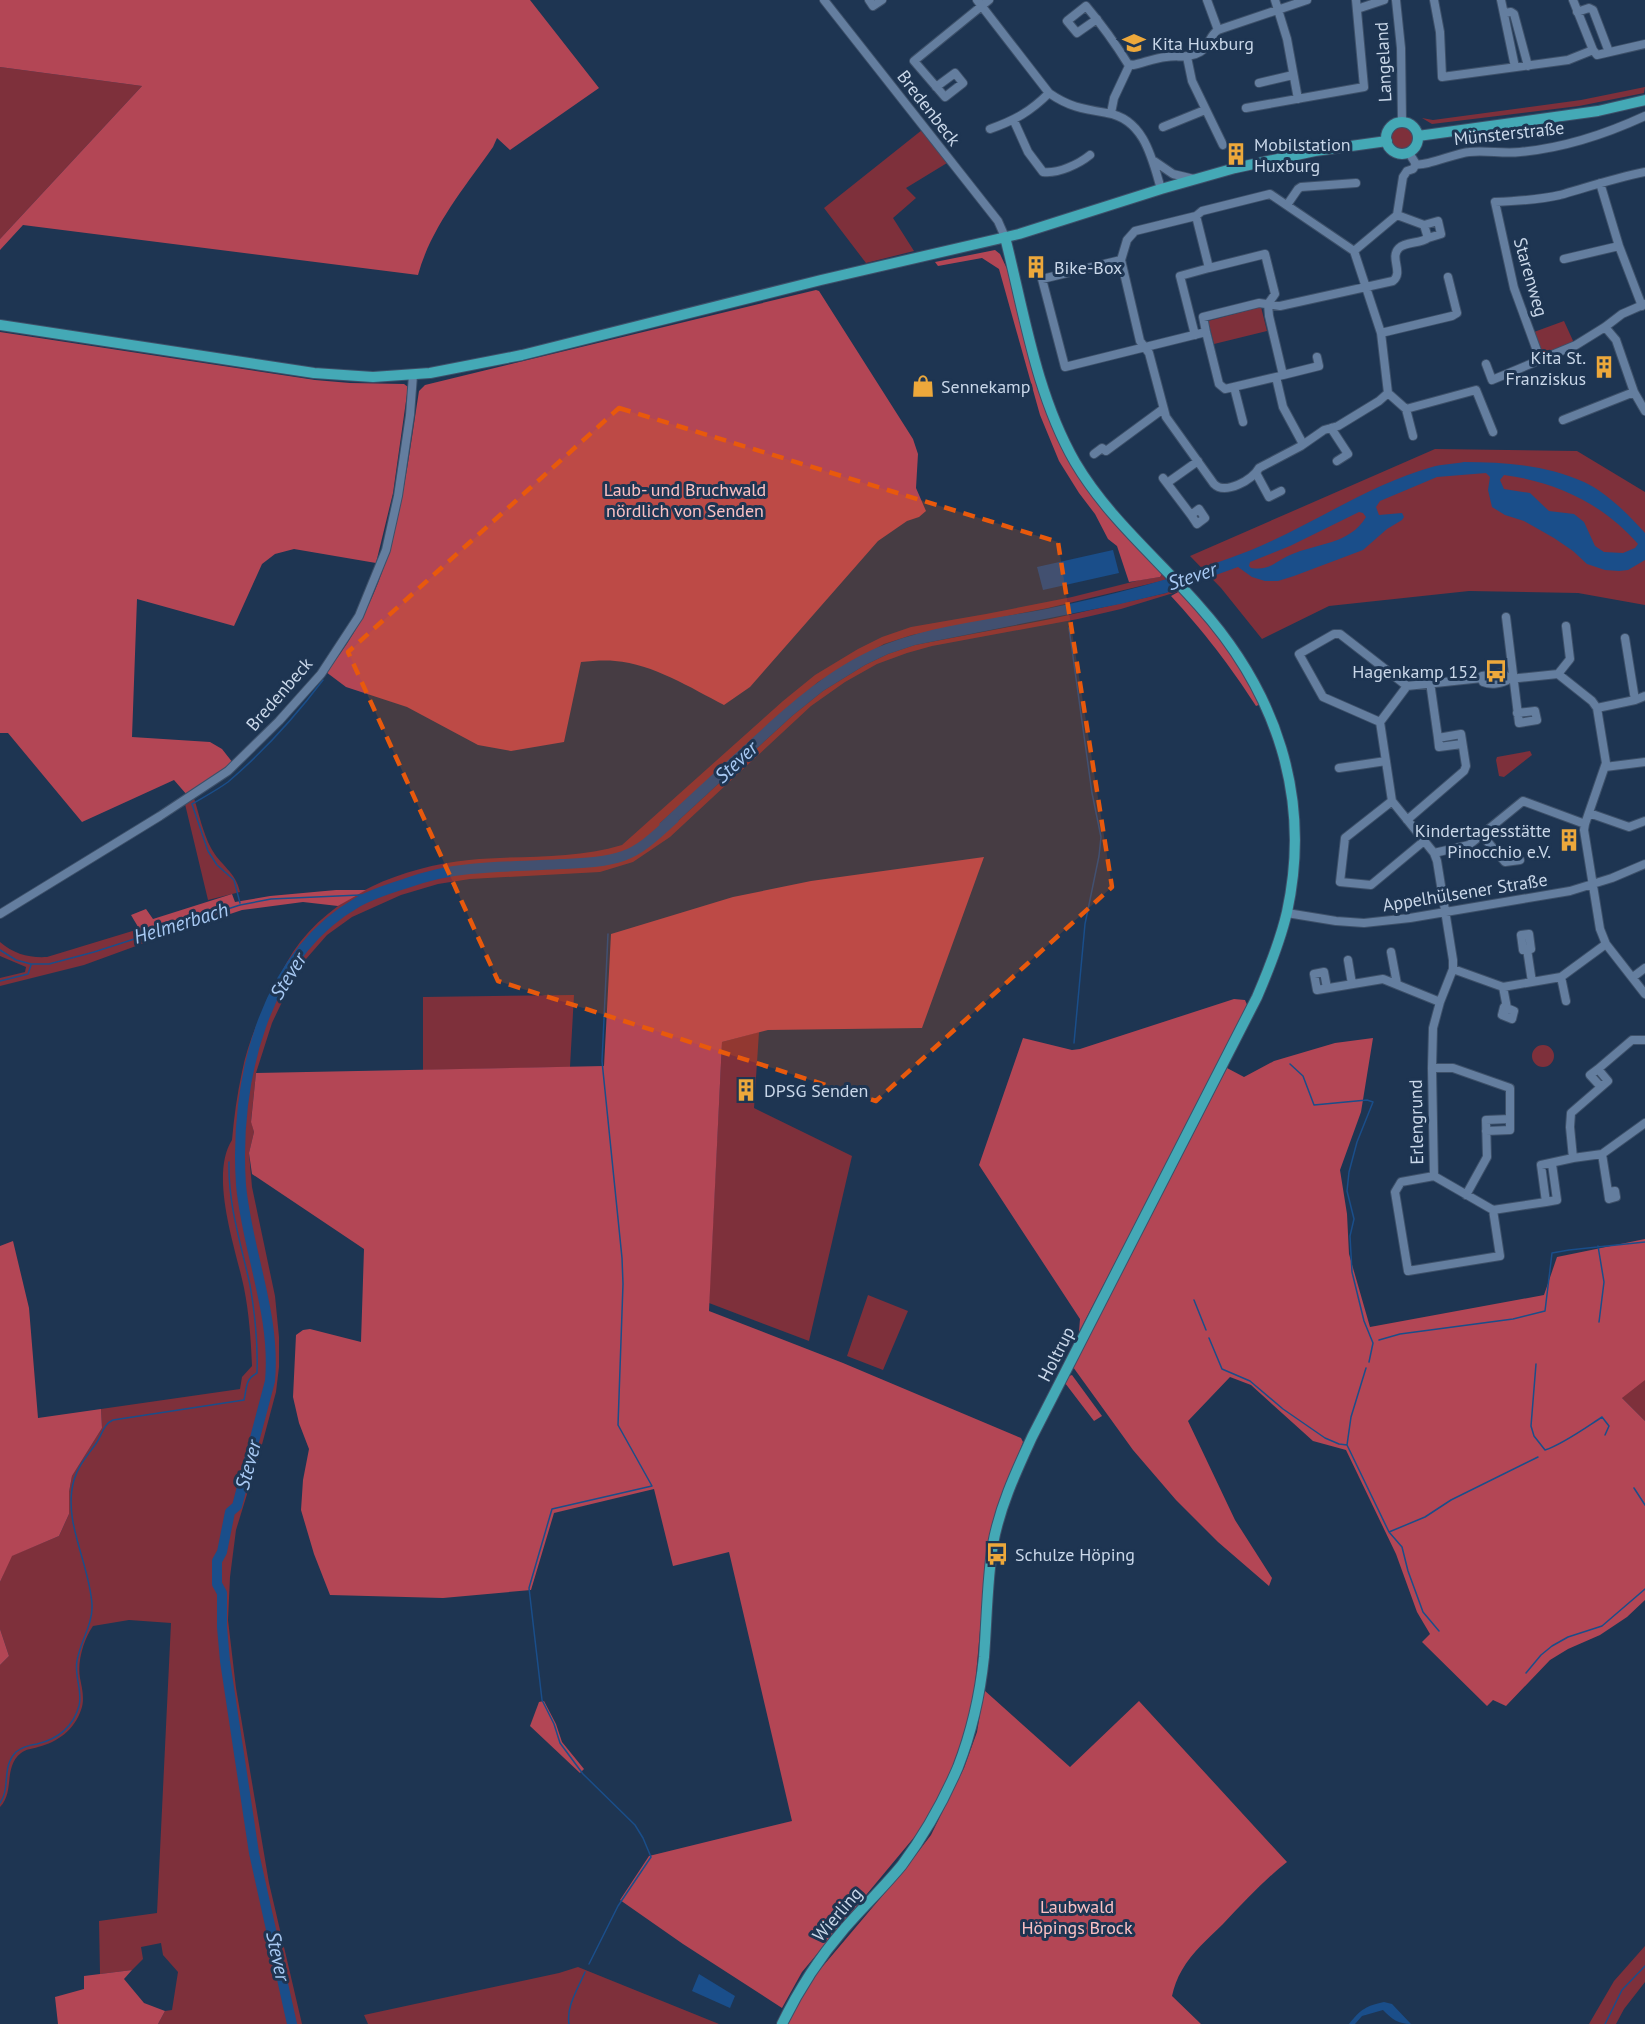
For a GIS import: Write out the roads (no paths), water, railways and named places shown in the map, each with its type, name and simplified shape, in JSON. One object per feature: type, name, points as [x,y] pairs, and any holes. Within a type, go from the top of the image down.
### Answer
[{"type":"main road","points":[[1418,136],[1598,111],[1645,100]]},
{"type":"main road","points":[[1402,122],[1413,126],[1418,136],[1418,143],[1409,153],[1405,154],[1395,153],[1387,141],[1390,128],[1402,122]]},
{"type":"main road","points":[[0,325],[314,373],[373,377],[413,375],[458,369],[522,355],[821,280],[1005,237],[1161,189],[1262,162],[1316,151],[1387,141]]},
{"type":"main road","name":"Holtrup","points":[[926,1832],[944,1798],[972,1730],[984,1657],[993,1544],[1014,1476],[1036,1427],[1257,997],[1276,951],[1287,913],[1294,855],[1294,817],[1288,778],[1280,743],[1264,700],[1245,665],[1221,631],[1129,533],[1096,493],[1075,461],[1062,436],[1043,386],[1005,237]]},
{"type":"main road","name":"Wierling","points":[[782,2024],[817,1963],[843,1930],[901,1866],[926,1832]]},
{"type":"street","name":"Bredenbeck","points":[[824,0],[998,221],[1005,237]]},
{"type":"street","points":[[869,0],[873,6],[882,0]]},
{"type":"street","points":[[1208,0],[1218,30]]},
{"type":"street","points":[[1246,108],[1298,99],[1287,39],[1275,0]]},
{"type":"street","points":[[1111,113],[1114,98],[1130,66],[1168,56],[1186,57],[1203,50],[1211,35],[1218,30],[1307,0]]},
{"type":"street","name":"Langeland","points":[[1298,99],[1364,87],[1356,5],[1384,0]]},
{"type":"street","name":"Langeland","points":[[1396,0],[1401,48],[1402,122]]},
{"type":"street","points":[[1434,0],[1440,33],[1442,77],[1568,60],[1593,50]]},
{"type":"street","points":[[1501,0],[1515,67]]},
{"type":"street","points":[[1573,0],[1597,55],[1645,44]]},
{"type":"street","points":[[936,87],[914,61],[982,2],[1049,93],[1075,108],[1111,113],[1137,129],[1153,161],[1161,189]]},
{"type":"street","points":[[1578,12],[1589,8],[1593,10],[1609,52]]},
{"type":"street","points":[[1504,13],[1514,14],[1528,66]]},
{"type":"street","points":[[1097,19],[1130,66]]},
{"type":"street","points":[[1586,32],[1599,26]]},
{"type":"street","points":[[1511,44],[1522,42]]},
{"type":"street","points":[[1186,57],[1192,81],[1223,145]]},
{"type":"street","points":[[1258,83],[1293,75]]},
{"type":"street","points":[[990,129],[1014,121],[1034,108],[1049,93]]},
{"type":"street","points":[[1163,127],[1205,110]]},
{"type":"street","name":"Münsterstraße","points":[[1416,164],[1424,165],[1444,157],[1469,152],[1520,152],[1553,147],[1606,133],[1645,116]]},
{"type":"street","points":[[1014,121],[1028,152],[1043,172],[1051,172],[1078,163],[1090,155]]},
{"type":"street","points":[[1354,251],[1397,215],[1404,174],[1413,169],[1416,164],[1409,153]]},
{"type":"street","points":[[1153,161],[1173,174],[1196,179]]},
{"type":"street","points":[[1486,364],[1492,380],[1576,345],[1622,314],[1643,305],[1619,246],[1599,183],[1645,172]]},
{"type":"street","points":[[1287,205],[1301,187],[1356,183]]},
{"type":"street","name":"Starenweg","points":[[1540,360],[1514,288],[1495,202],[1526,201],[1558,195],[1599,183]]},
{"type":"street","points":[[1388,393],[1338,426],[1310,438],[1259,468],[1256,473],[1231,488],[1218,488],[1170,425],[1163,408],[1149,352],[1140,341],[1121,260],[1127,240],[1136,231],[1270,194],[1287,205],[1354,251],[1381,333],[1388,393],[1407,408],[1413,436]]},
{"type":"street","points":[[1317,357],[1319,366],[1225,389],[1219,384],[1203,317],[1259,303],[1280,306],[1393,281],[1397,278],[1398,273],[1395,256],[1398,249],[1441,234],[1438,221],[1424,225],[1397,215]]},
{"type":"street","points":[[1196,216],[1209,268]]},
{"type":"street","points":[[1424,225],[1428,238]]},
{"type":"street","points":[[1564,259],[1619,246]]},
{"type":"street","points":[[1195,334],[1180,276],[1265,254],[1275,294],[1268,304],[1283,407],[1303,444]]},
{"type":"street","points":[[1121,260],[1042,279],[1064,366],[1067,368],[1144,346],[1206,332]]},
{"type":"street","points":[[1381,333],[1452,316],[1456,313],[1448,277]]},
{"type":"street","points":[[1605,327],[1616,340],[1634,392],[1645,411]]},
{"type":"street","name":"Bredenbeck","points":[[0,914],[170,810],[228,771],[279,722],[321,674],[359,616],[386,550],[398,496],[410,415],[413,375]]},
{"type":"street","points":[[1234,387],[1243,422]]},
{"type":"street","points":[[1407,408],[1476,390],[1493,432]]},
{"type":"street","points":[[1563,420],[1634,392]]},
{"type":"street","points":[[1095,454],[1102,448],[1106,451],[1163,408]]},
{"type":"street","points":[[1331,428],[1348,454],[1337,461]]},
{"type":"street","points":[[1191,515],[1165,480],[1198,461]]},
{"type":"street","points":[[1256,473],[1269,497],[1281,491]]},
{"type":"street","points":[[1506,617],[1511,679],[1517,713]]},
{"type":"street","points":[[1558,674],[1570,659],[1566,626]]},
{"type":"street","points":[[1380,722],[1323,697],[1299,654],[1334,634],[1340,634],[1407,686]]},
{"type":"street","points":[[1625,638],[1635,700]]},
{"type":"street","points":[[1584,824],[1523,801],[1469,845],[1434,853],[1392,801],[1380,722],[1407,686],[1430,682],[1482,678],[1483,682],[1488,684],[1558,674],[1592,701],[1597,708],[1606,760],[1584,824],[1600,928],[1606,944],[1645,994]]},
{"type":"street","points":[[1407,820],[1464,771],[1466,766],[1461,734],[1438,738],[1430,682]]},
{"type":"street","points":[[1597,708],[1645,696]]},
{"type":"street","points":[[1340,768],[1386,761]]},
{"type":"street","points":[[1605,767],[1645,762]]},
{"type":"street","points":[[1392,801],[1345,838],[1340,882],[1371,885],[1424,841]]},
{"type":"street","points":[[1589,813],[1629,827],[1645,821]]},
{"type":"street","points":[[1482,835],[1505,862],[1520,860]]},
{"type":"street","name":"Erlengrund","points":[[1434,853],[1453,969],[1433,1028],[1434,1176]]},
{"type":"street","name":"Appelhülsener Straße","points":[[1287,913],[1364,923],[1445,912],[1551,895],[1593,885],[1645,864]]},
{"type":"street","points":[[1453,969],[1503,987],[1561,977],[1606,944]]},
{"type":"street","points":[[1527,950],[1532,982]]},
{"type":"street","points":[[1392,952],[1397,984]]},
{"type":"street","points":[[1348,960],[1352,984]]},
{"type":"street","points":[[1633,977],[1645,968]]},
{"type":"street","points":[[1561,977],[1566,1001]]},
{"type":"street","points":[[1327,988],[1383,980],[1440,1002]]},
{"type":"street","points":[[1503,987],[1507,1008]]},
{"type":"street","points":[[1574,1158],[1570,1126],[1571,1113],[1608,1081],[1598,1069],[1632,1040],[1645,1040]]},
{"type":"street","name":"Erlengrund","points":[[1432,1068],[1453,1068],[1510,1088],[1510,1119],[1486,1120],[1487,1157],[1466,1195]]},
{"type":"street","points":[[1493,1210],[1557,1200],[1552,1164],[1602,1154],[1645,1122]]},
{"type":"street","points":[[1602,1154],[1608,1192]]},
{"type":"street","name":"Erlengrund","points":[[1434,1176],[1493,1210],[1500,1256],[1408,1271],[1395,1192],[1401,1182],[1434,1176]]},
{"type":"water","points":[[1464,462],[1540,468],[1570,476],[1592,486],[1617,504],[1645,533],[1645,560],[1628,570],[1619,571],[1605,570],[1587,564],[1554,538],[1492,507],[1488,490],[1490,477],[1486,473],[1437,477],[1380,501],[1376,507],[1379,515],[1402,513],[1404,517],[1363,550],[1294,576],[1278,581],[1265,581],[1252,577],[1238,567],[1166,593],[915,645],[888,654],[865,665],[823,691],[792,716],[666,832],[659,824],[762,729],[812,687],[847,663],[886,644],[905,637],[965,623],[1069,604],[1185,573],[1256,548],[1380,486],[1436,466]],"holes":[[[1504,475],[1542,483],[1578,497],[1610,517],[1638,544],[1635,548],[1623,553],[1604,552],[1595,546],[1584,522],[1574,514],[1549,511],[1530,493],[1504,489],[1500,480]],[[1359,512],[1366,517],[1359,526],[1342,538],[1300,551],[1267,567],[1257,569],[1249,566],[1250,562],[1290,546]]]},
{"type":"water","points":[[1113,550],[1119,573],[1043,590],[1037,567]]},
{"type":"water","points":[[699,1974],[735,1996],[730,2008],[692,1991]]},
{"type":"water","points":[[1384,2002],[1392,2004],[1411,2024],[1396,2020],[1383,2010],[1362,2016],[1355,2024],[1349,2024],[1364,2009]]},
{"type":"waterway","points":[[1069,628],[1092,793],[1101,837],[1085,924],[1074,1043]]},
{"type":"waterway","points":[[240,903],[234,880],[217,865],[208,851],[192,804],[228,782],[254,759],[290,721],[323,680]]},
{"type":"waterway","name":"Stever","points":[[292,2024],[254,1853],[225,1661],[222,1593],[217,1584],[217,1561],[222,1552],[230,1512],[237,1506],[270,1381],[269,1331],[244,1210],[240,1146],[243,1105],[250,1065],[261,1026],[277,988],[299,955],[325,925],[363,899],[420,879],[453,871],[584,863],[615,858],[644,845],[674,819]]},
{"type":"waterway","name":"Helmerbach","points":[[0,950],[16,960],[31,964],[49,964],[94,952],[240,905],[271,899],[369,896]]},
{"type":"waterway","points":[[589,1964],[618,1906],[651,1857],[635,1825],[583,1774],[560,1743],[554,1724],[542,1700],[529,1588],[552,1509],[652,1486],[618,1425],[622,1258],[602,1061],[608,934]]},
{"type":"waterway","points":[[0,981],[28,974],[31,965]]},
{"type":"waterway","points":[[1290,1064],[1303,1076],[1314,1105],[1367,1100],[1373,1102],[1357,1142],[1349,1172],[1347,1191],[1354,1219],[1350,1236],[1352,1272],[1364,1321],[1373,1343],[1369,1362]]},
{"type":"waterway","points":[[0,1803],[5,1791],[11,1758],[26,1746],[45,1742],[64,1731],[73,1720],[79,1706],[77,1661],[92,1612],[87,1574],[71,1511],[71,1495],[80,1466],[105,1427],[113,1420],[244,1400],[248,1381],[257,1373],[257,1340],[253,1307],[233,1209],[229,1162]]},
{"type":"waterway","points":[[1379,1340],[1400,1334],[1513,1319],[1545,1311],[1552,1253],[1645,1242]]},
{"type":"waterway","points":[[1598,1246],[1604,1282],[1599,1322]]},
{"type":"waterway","points":[[1194,1300],[1206,1330]]},
{"type":"waterway","points":[[1209,1338],[1222,1369],[1250,1381],[1283,1409],[1325,1438],[1347,1445],[1389,1532],[1402,1547],[1423,1612],[1439,1631]]},
{"type":"waterway","points":[[1536,1364],[1531,1426],[1534,1436],[1545,1450],[1566,1440],[1602,1417],[1609,1426],[1605,1435]]},
{"type":"waterway","points":[[1347,1445],[1351,1417],[1366,1368]]},
{"type":"waterway","points":[[1389,1532],[1425,1517],[1451,1500],[1538,1457]]},
{"type":"waterway","points":[[1634,1488],[1645,1505]]},
{"type":"waterway","points":[[1526,1673],[1552,1646],[1568,1637],[1602,1626],[1645,1589]]},
{"type":"waterway","points":[[1605,2024],[1622,1990],[1645,1966]]},
{"type":"waterway","points":[[569,2024],[571,2004],[585,1972]]},
{"type":"place","name":"Kita Huxburg","points":[[1134,43]]},
{"type":"place","name":"Mobilstation Huxburg","points":[[1236,154]]},
{"type":"place","name":"Bike-Box","points":[[1036,267]]},
{"type":"place","name":"Kita St. Franziskus","points":[[1604,367]]},
{"type":"place","name":"Sennekamp","points":[[923,386]]},
{"type":"place","name":"Hagenkamp 152","points":[[1496,671]]},
{"type":"place","name":"Kindertagesstätte Pinocchio e.V.","points":[[1569,840]]},
{"type":"place","name":"DPSG Senden","points":[[746,1090]]},
{"type":"place","name":"Schulze Höping","points":[[997,1554]]},
{"type":"park label","name":"Laub- und Bruchwald nördlich von Senden","points":[[685,499]]},
{"type":"park label","name":"Laubwald Höpings Brock","points":[[1077,1916]]}]
